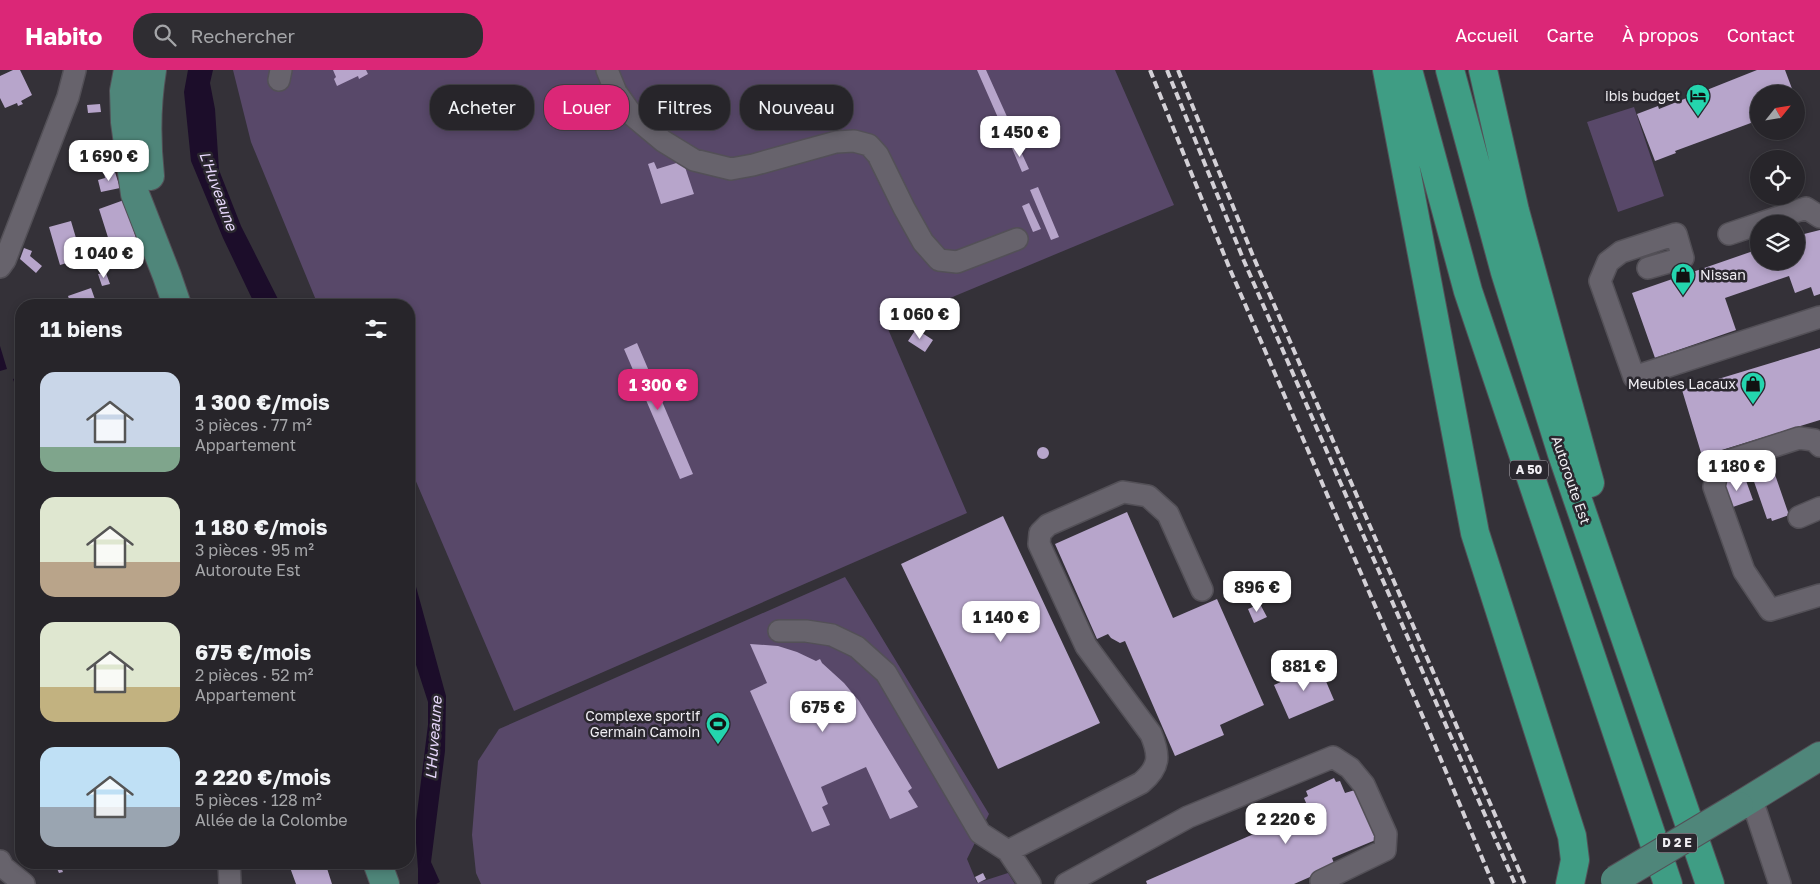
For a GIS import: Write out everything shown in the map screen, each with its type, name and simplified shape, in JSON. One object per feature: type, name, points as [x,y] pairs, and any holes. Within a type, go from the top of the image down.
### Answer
[{"type":"highway","points":[[1387,70],[1475,533],[1572,836],[1575,860],[1570,884]]},
{"type":"highway","name":"A 50","points":[[1408,70],[1468,291],[1668,884]]},
{"type":"highway","name":"Autoroute Est","points":[[1450,70],[1505,272],[1551,418],[1710,884]]},
{"type":"highway","points":[[1483,70],[1515,211],[1665,754]]},
{"type":"main road","points":[[128,70],[124,91],[125,122],[136,194],[175,299]]},
{"type":"main road","points":[[152,70],[147,102],[146,145],[152,193],[168,276]]},
{"type":"main road","name":"D 2 E","points":[[1609,883],[1820,756]]},
{"type":"main road","points":[[379,869],[385,884]]},
{"type":"street","points":[[0,267],[5,260],[64,106],[75,70]]},
{"type":"street","points":[[146,70],[139,114],[147,132]]},
{"type":"street","points":[[607,70],[616,92],[632,116],[662,141],[694,160],[731,169],[754,165],[836,142],[854,141],[869,145],[878,155],[923,242],[939,260],[957,262],[1016,238]]},
{"type":"street","points":[[1730,234],[1806,208],[1820,217]]},
{"type":"street","points":[[1648,268],[1683,258],[1676,234],[1621,252],[1608,262],[1600,281],[1634,377],[1820,317]]},
{"type":"street","points":[[1820,446],[1814,440],[1799,438],[1728,460],[1717,473],[1714,487],[1744,571],[1770,610],[1820,595]]},
{"type":"street","points":[[1008,851],[1141,783],[1151,775],[1156,764],[1158,750],[1150,734],[1086,646],[1039,544],[1040,533],[1048,525],[1123,492],[1148,496],[1168,514],[1202,590]]},
{"type":"street","points":[[1799,517],[1820,508]]},
{"type":"street","points":[[779,631],[806,631],[832,635],[857,647],[886,673],[980,833],[1008,851],[1030,884]]},
{"type":"street","points":[[1066,884],[1188,817],[1333,757],[1350,768],[1364,785],[1386,834],[1385,850],[1321,881]]},
{"type":"street","points":[[1745,802],[1780,884]]},
{"type":"street","points":[[229,869],[230,884]]},
{"type":"street","points":[[2,871],[24,884]]},
{"type":"shaded area","points":[[233,70],[1115,70],[1174,205],[902,318],[888,329],[967,513],[514,711],[415,479],[415,299],[316,299],[251,142]]},
{"type":"shaded area","points":[[1634,107],[1664,196],[1618,212],[1587,122]]},
{"type":"shaded area","name":"Complexe sportif Germain Camoin","points":[[845,577],[989,814],[967,859],[977,883],[1008,873],[1015,884],[481,884],[476,873],[472,835],[478,761],[499,729]]},
{"type":"water","name":"L'Huveaune","points":[[188,70],[213,70],[210,83],[215,109],[219,170],[241,226],[278,299],[252,299],[223,238],[191,161],[184,92]]},
{"type":"water","points":[[0,346],[7,369],[0,371]]},
{"type":"water","name":"L'Huveaune","points":[[415,583],[446,696],[445,751],[431,862],[440,882],[436,884],[418,884],[415,829],[428,725],[428,702],[415,662]]},
{"type":"building","points":[[13,70],[20,70],[32,95],[21,101],[23,104],[18,106],[17,103],[5,108],[0,98],[0,76]]},
{"type":"building","points":[[333,70],[366,70],[368,74],[359,79],[358,76],[337,86]]},
{"type":"building","points":[[977,70],[986,70],[1018,141],[1010,145]]},
{"type":"building","name":"ibis budget","points":[[1757,70],[1785,70],[1791,85],[1750,85],[1750,123],[1675,151],[1676,153],[1655,161],[1637,114],[1658,106],[1659,109]]},
{"type":"building","points":[[100,104],[101,112],[88,113],[87,105]]},
{"type":"building","points":[[1017,143],[1029,169],[1022,172],[1011,146]]},
{"type":"building","points":[[683,161],[694,194],[661,204],[648,164],[654,162],[657,169]]},
{"type":"building","points":[[114,169],[120,188],[101,192],[98,180],[105,178],[104,172]]},
{"type":"building","points":[[1038,187],[1059,237],[1051,240],[1030,190]]},
{"type":"building","points":[[124,200],[142,257],[108,267],[104,252],[112,250],[99,209]]},
{"type":"building","points":[[1029,203],[1041,229],[1033,232],[1022,206]]},
{"type":"building","points":[[71,221],[76,238],[81,237],[87,257],[60,265],[49,227]]},
{"type":"building","name":"Nissan","points":[[1820,230],[1820,294],[1814,296],[1811,287],[1795,293],[1789,276],[1725,298],[1736,330],[1655,358],[1632,293],[1750,252],[1750,270],[1805,270],[1805,234]]},
{"type":"building","points":[[24,248],[32,251],[30,256],[42,266],[36,273],[20,259]]},
{"type":"building","points":[[106,273],[110,284],[102,286],[98,274]]},
{"type":"building","points":[[91,288],[95,299],[69,299],[68,296]]},
{"type":"building","points":[[916,329],[933,340],[925,352],[908,341]]},
{"type":"building","points":[[637,343],[693,474],[680,479],[624,349]]},
{"type":"building","name":"Meubles Lacaux","points":[[1820,348],[1820,420],[1702,456],[1682,390]]},
{"type":"building","points":[[1041,447],[1045,447],[1049,453],[1045,459],[1041,459],[1037,455],[1037,451]]},
{"type":"building","points":[[1772,466],[1789,515],[1772,521],[1771,518],[1767,519],[1751,473]]},
{"type":"building","points":[[1744,475],[1753,500],[1730,508],[1722,483]]},
{"type":"building","points":[[1127,512],[1173,618],[1217,599],[1264,705],[1220,725],[1224,735],[1175,756],[1125,641],[1120,643],[1108,634],[1097,639],[1055,544]]},
{"type":"building","points":[[1003,516],[1100,723],[998,769],[901,564]]},
{"type":"building","points":[[1260,604],[1267,617],[1254,623],[1248,609]]},
{"type":"building","points":[[750,644],[778,646],[816,661],[820,659],[859,701],[912,788],[908,791],[918,807],[890,819],[866,767],[821,787],[828,804],[822,807],[830,825],[812,832],[750,691],[767,683]]},
{"type":"building","points":[[1319,665],[1334,700],[1289,719],[1274,685]]},
{"type":"building","points":[[1334,778],[1336,782],[1340,781],[1345,793],[1355,790],[1378,839],[1332,858],[1335,866],[1294,884],[1147,884],[1146,881],[1309,810],[1304,798],[1308,796],[1306,791]]},
{"type":"building","points":[[57,869],[62,869],[63,872],[59,873]]},
{"type":"building","points":[[291,869],[327,869],[332,884],[296,884]]},
{"type":"building","points":[[983,873],[986,879],[978,883],[975,877]]},
{"type":"railway","points":[[1150,70],[1229,267],[1493,884]]},
{"type":"railway","points":[[1167,70],[1244,261],[1515,884]]},
{"type":"railway","points":[[1178,70],[1253,256],[1525,884]]},
{"type":"place","name":"ibis budget","points":[[1698,117]]},
{"type":"place","name":"Nissan","points":[[1683,296]]},
{"type":"place","name":"Meubles Lacaux","points":[[1753,405]]},
{"type":"place","name":"Complexe sportif Germain Camoin","points":[[718,745]]}]
